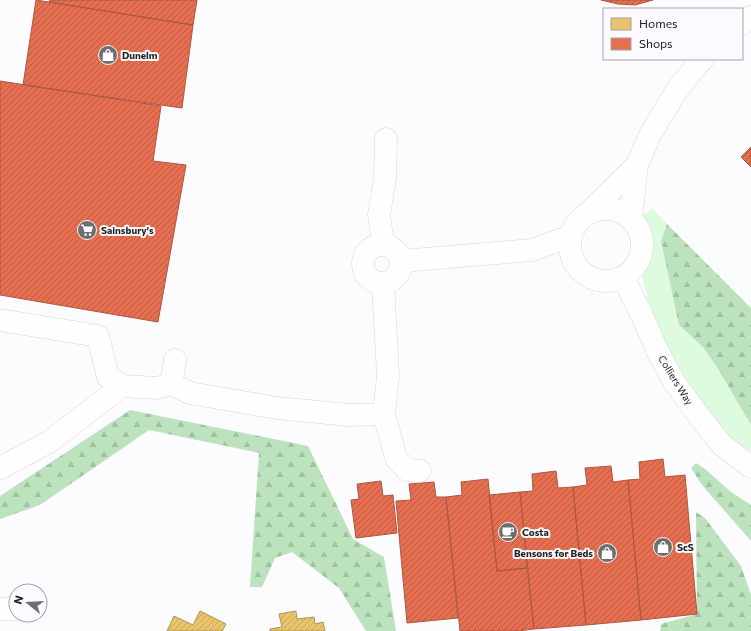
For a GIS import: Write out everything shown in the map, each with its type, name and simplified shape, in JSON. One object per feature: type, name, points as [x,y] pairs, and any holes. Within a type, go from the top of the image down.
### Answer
[{"type":"street","points":[[743,23],[751,17]]},
{"type":"street","points":[[631,219],[637,164],[650,135],[678,90],[702,60]]},
{"type":"street","points":[[383,244],[380,216],[385,178],[386,139]]},
{"type":"street","points":[[587,214],[598,210],[610,209],[621,212],[631,219],[638,228],[642,250],[638,261],[632,270],[623,277],[612,281],[600,281],[589,277],[580,270],[573,261],[570,249],[571,236],[574,228],[580,220],[637,164]]},
{"type":"street","points":[[402,262],[532,250],[571,236]]},
{"type":"street","points":[[383,244],[398,251],[402,262],[399,274],[395,279],[383,283],[377,282],[366,275],[363,264],[366,252],[377,245],[383,244]]},
{"type":"street","points":[[532,250],[573,261]]},
{"type":"street","name":"Colliers Way","points":[[623,277],[657,350],[674,382],[721,444],[751,467]]},
{"type":"street","points":[[383,283],[388,376],[384,414],[396,458],[407,470],[420,471]]},
{"type":"street","points":[[0,320],[98,336],[108,377],[122,386],[157,388],[171,384],[190,393],[277,408],[349,415],[384,414]]},
{"type":"street","points":[[171,384],[175,360]]},
{"type":"street","points":[[0,468],[50,442],[122,386]]},
{"type":"green space","points":[[652,209],[667,224],[661,241],[679,325],[702,346],[717,367],[751,425],[751,451],[737,443],[725,433],[678,373],[648,301],[642,276],[646,244],[643,215]]},
{"type":"green space","points":[[667,224],[751,308],[751,425],[717,367],[702,346],[679,325],[661,241]]},
{"type":"green space","points":[[130,410],[308,446],[353,539],[384,557],[396,631],[366,631],[339,588],[292,552],[275,558],[262,587],[250,587],[259,453],[149,430],[40,505],[0,519],[0,496]]},
{"type":"green space","points":[[696,463],[731,492],[751,505],[751,541],[702,485],[691,468]]},
{"type":"green space","points":[[696,512],[705,518],[741,566],[751,595],[751,631],[660,631],[661,624],[697,614]]},
{"type":"building: Homes","points":[[200,611],[226,624],[222,631],[167,631],[174,616],[193,625]]},
{"type":"building: Homes","points":[[296,611],[297,619],[314,617],[315,624],[323,622],[325,631],[270,631],[270,629],[282,627],[279,614]]},
{"type":"building: Shops","name":"Dunelm","points":[[36,0],[193,25],[182,108],[23,85]]},
{"type":"building: Shops","points":[[50,0],[197,0],[193,25],[49,2]]},
{"type":"building: Shops","points":[[601,0],[653,0],[635,5],[618,4]]},
{"type":"building: Shops","name":"Sainsbury's","points":[[0,81],[161,106],[153,161],[186,165],[158,322],[0,295]]},
{"type":"building: Shops","points":[[751,147],[751,167],[741,157]]},
{"type":"building: Shops","name":"ScS","points":[[663,459],[665,477],[685,475],[697,614],[641,620],[628,480],[640,479],[639,462]]},
{"type":"building: Shops","name":"Bensons for Beds","points":[[611,466],[613,482],[628,480],[641,620],[586,625],[573,487],[587,485],[585,468]]},
{"type":"building: Shops","points":[[556,471],[558,488],[573,487],[586,625],[534,629],[520,492],[533,491],[532,474]]},
{"type":"building: Shops","points":[[488,479],[497,571],[527,568],[534,629],[518,631],[460,631],[446,497],[462,495],[461,482]]},
{"type":"building: Shops","points":[[381,481],[383,496],[393,495],[397,533],[356,538],[351,500],[359,499],[357,484]]},
{"type":"building: Shops","points":[[434,482],[436,497],[446,497],[458,618],[407,623],[396,501],[411,500],[409,484]]},
{"type":"building: Shops","name":"Costa","points":[[520,492],[527,568],[497,571],[489,495]]},
{"type":"place","name":"Dunelm","points":[[108,55]]},
{"type":"place","name":"Sainsbury's","points":[[87,230]]},
{"type":"place","name":"Costa","points":[[508,532]]},
{"type":"place","name":"ScS","points":[[663,547]]},
{"type":"place","name":"Bensons for Beds","points":[[607,553]]}]
